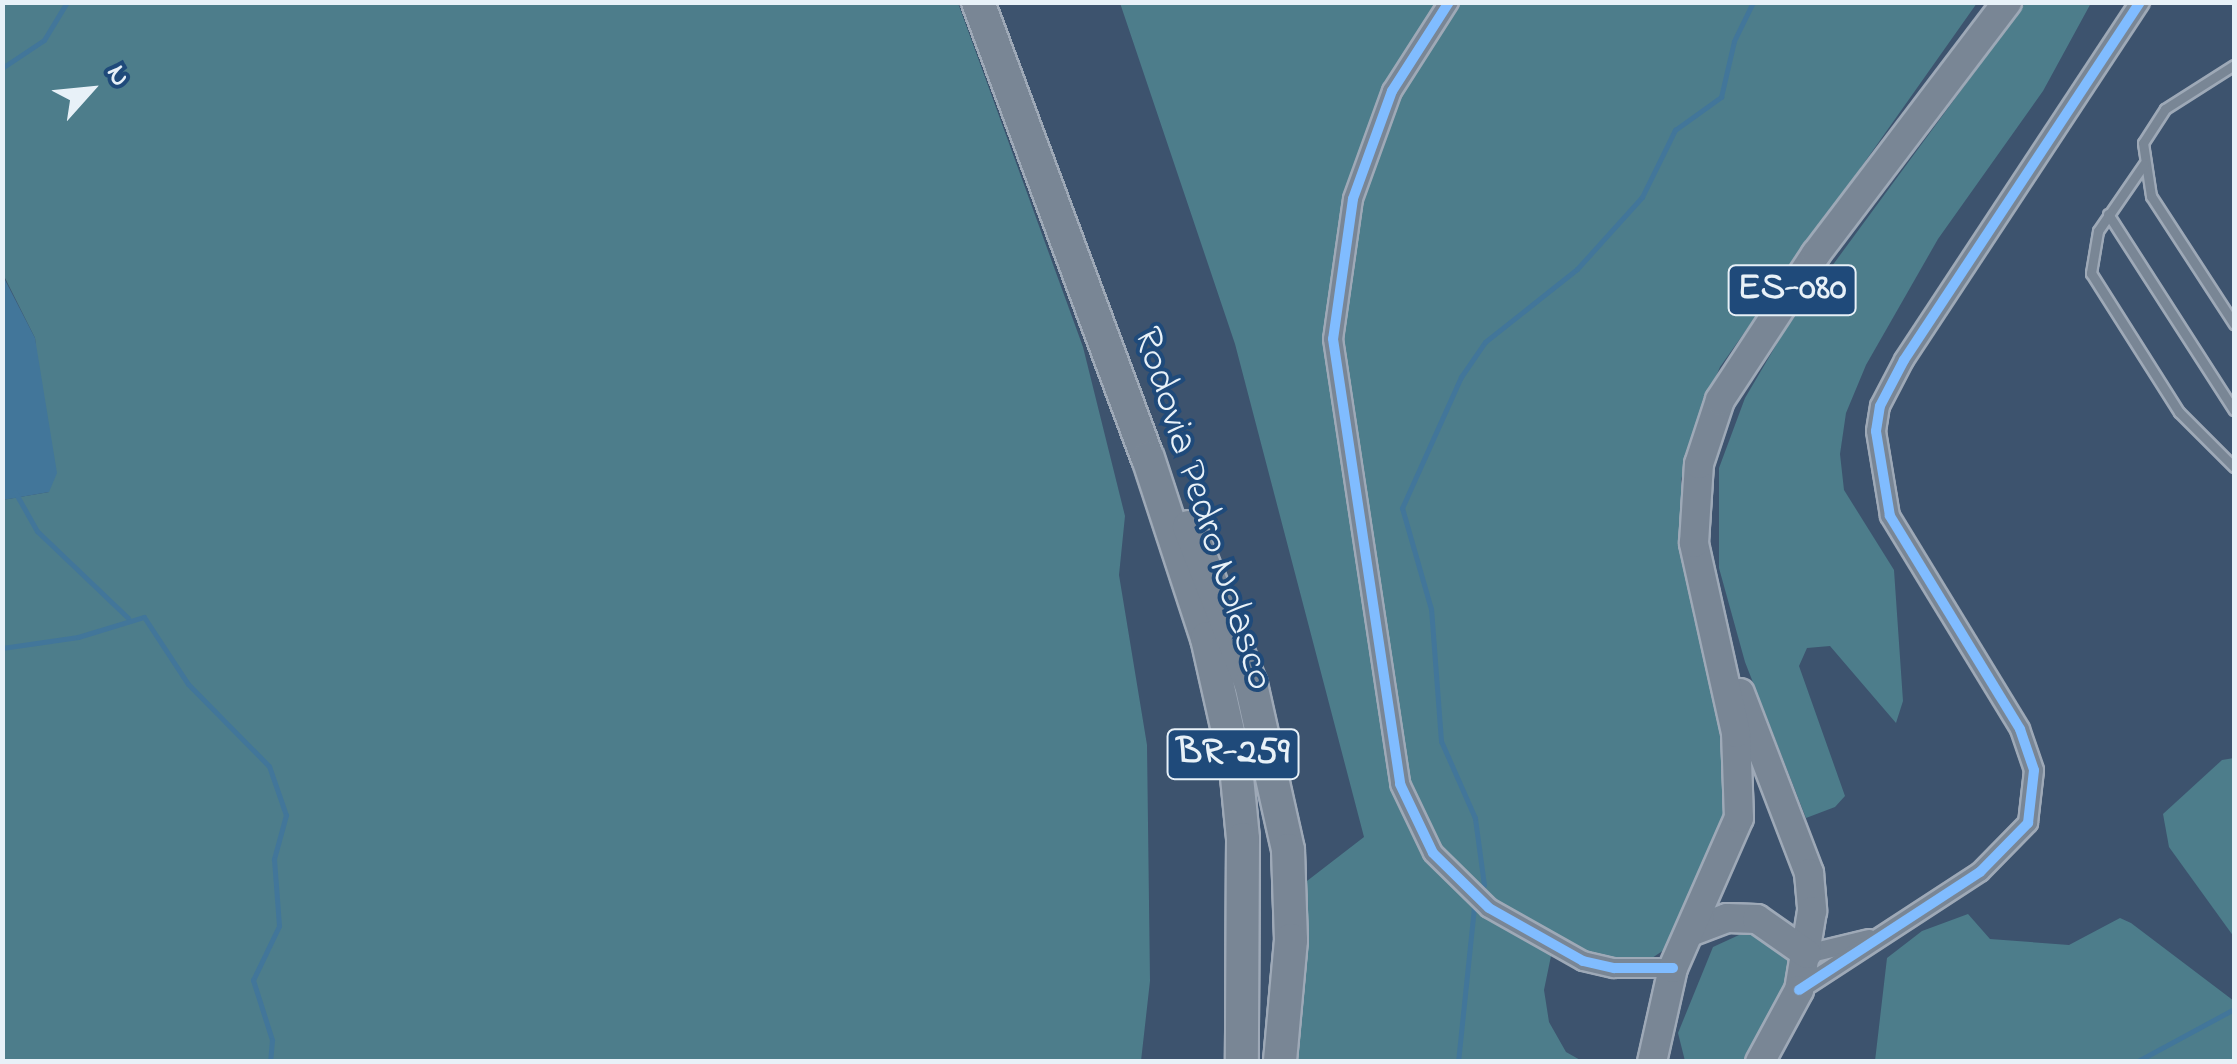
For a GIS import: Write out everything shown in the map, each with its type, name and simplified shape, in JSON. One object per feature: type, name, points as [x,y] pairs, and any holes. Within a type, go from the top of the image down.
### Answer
[{"type":"highway","name":"Rodovia Pedro Nolasco","points":[[978,2],[1148,458],[1206,638],[1236,767],[1246,923],[1242,1062]]},
{"type":"highway","points":[[1148,458],[1225,605],[1272,757],[1288,850],[1291,940],[1280,1062]]},
{"type":"main road","name":"ES-080","points":[[1654,1050],[1673,968],[1693,932],[1739,818],[1736,733],[1697,577],[1694,506],[1699,464],[1720,400],[1816,254],[2007,2]]},
{"type":"main road","name":"ES-080","points":[[1708,623],[1809,874],[1807,954],[1799,990],[1760,1062]]},
{"type":"main road","points":[[1693,932],[1727,918],[1757,919],[1807,954]]},
{"type":"main road","points":[[1654,1050],[1673,1062]]},
{"type":"street","points":[[1449,2],[1392,91],[1353,199],[1333,340],[1400,784],[1433,853],[1489,908],[1583,961],[1614,968],[1673,968]]},
{"type":"street","points":[[1799,990],[1980,872],[2017,838],[2036,798],[2020,729],[1890,516],[1876,460],[1880,406],[2140,2]]},
{"type":"street","points":[[1807,954],[1874,938]]},
{"type":"lane","points":[[2234,65],[2155,119],[2143,143],[2150,196],[2234,324]]},
{"type":"lane","points":[[2144,164],[2108,214],[2090,255],[2103,301],[2180,412],[2234,467]]},
{"type":"lane","points":[[2108,214],[2234,410]]},
{"type":"shaded area","points":[[2026,2],[2091,3],[2043,91],[1938,239],[1866,365],[1846,413],[1840,454],[1844,490],[1894,570],[1903,701],[1896,723],[1830,646],[1807,648],[1799,666],[1845,796],[1835,807],[1806,818],[1745,662],[1719,568],[1719,468],[1745,398],[1785,330]]},
{"type":"shaded area","points":[[3,3],[958,3],[1083,347],[1125,516],[1119,575],[1147,745],[1150,981],[1141,1061],[3,1061],[2,500],[49,492],[35,338],[3,274]]},
{"type":"shaded area","points":[[1120,3],[1977,3],[1720,367],[1697,421],[1681,480],[1684,551],[1694,619],[1730,712],[1742,769],[1691,932],[1649,960],[1615,966],[1570,948],[1551,956],[1544,990],[1549,1022],[1566,1052],[1582,1061],[1285,1061],[1294,891],[1364,837],[1235,344]]},
{"type":"shaded area","points":[[2,274],[35,338],[57,473],[49,492],[3,500]]},
{"type":"shaded area","points":[[2234,758],[2234,937],[2169,847],[2163,814],[2222,760]]},
{"type":"shaded area","points":[[1968,914],[1990,939],[2069,945],[2120,918],[2131,923],[2234,1001],[2234,1061],[1875,1061],[1887,958],[1922,931]]},
{"type":"shaded area","points":[[1765,934],[1789,949],[1799,982],[1752,1061],[1685,1061],[1678,1033],[1713,947],[1739,935]]},
{"type":"waterway","points":[[2,68],[44,40],[67,2]]},
{"type":"waterway","points":[[1484,885],[1475,818],[1441,741],[1431,609],[1402,508],[1461,377],[1485,342],[1577,269],[1642,197],[1675,130],[1721,97],[1734,41],[1753,2]]},
{"type":"waterway","points":[[15,492],[37,531],[128,618]]},
{"type":"waterway","points":[[2,648],[78,637],[144,617],[188,684],[269,766],[286,815],[274,859],[279,926],[253,980],[272,1040],[270,1062]]},
{"type":"waterway","points":[[1458,1062],[1474,907]]},
{"type":"waterway","points":[[2136,1062],[2234,1009]]},
{"type":"cycle path","points":[[1449,2],[1392,91],[1353,199],[1333,339],[1400,784],[1433,853],[1489,908],[1583,961],[1614,968],[1673,968]]},
{"type":"cycle path","points":[[1799,990],[1980,872],[2028,823],[2034,770],[2020,729],[1890,516],[1876,431],[1880,406],[1904,360],[2140,2]]}]
